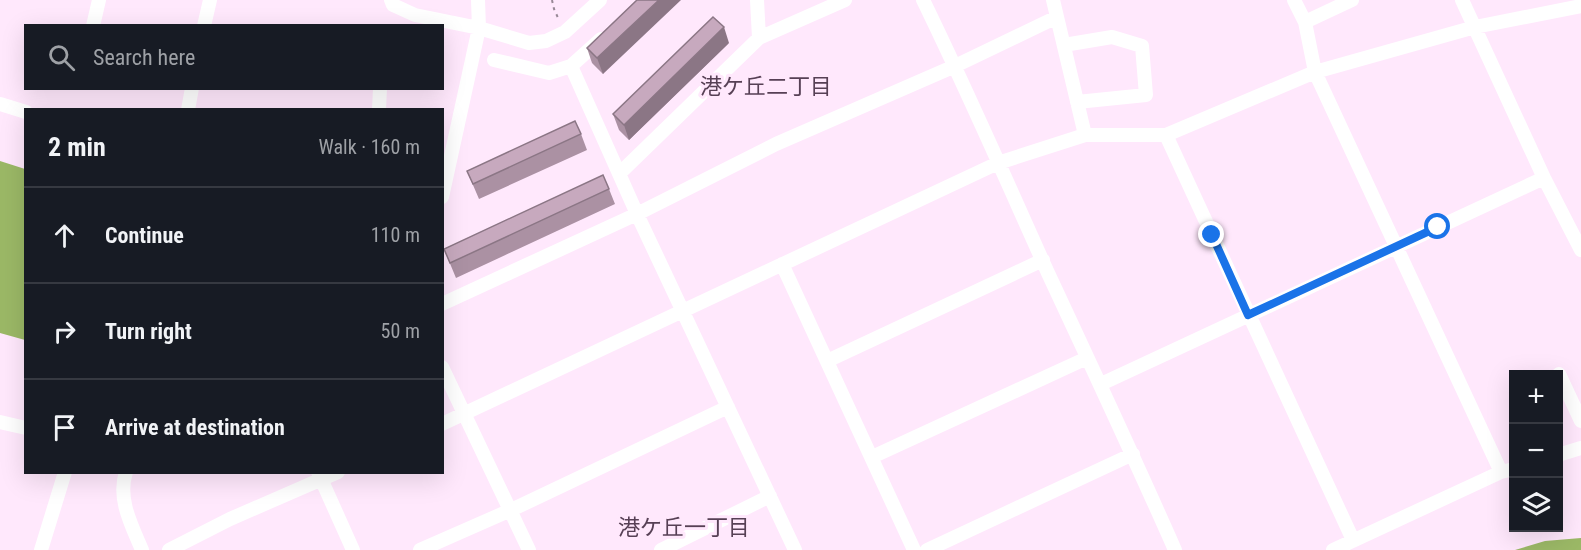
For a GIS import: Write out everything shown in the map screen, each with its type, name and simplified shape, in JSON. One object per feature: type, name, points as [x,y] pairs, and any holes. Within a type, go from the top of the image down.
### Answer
[{"type":"street","points":[[93,24],[99,0]]},
{"type":"street","points":[[204,24],[210,0]]},
{"type":"street","points":[[391,0],[393,5],[415,15],[479,28],[529,43],[546,40],[565,32],[600,0]]},
{"type":"street","points":[[444,178],[448,140],[479,28],[478,0]]},
{"type":"street","points":[[757,0],[759,38]]},
{"type":"street","points":[[620,173],[759,38],[845,0]]},
{"type":"street","points":[[923,0],[1101,384],[1175,550]]},
{"type":"street","points":[[1053,0],[1085,135]]},
{"type":"street","points":[[1294,0],[1305,22],[1315,72],[1396,247],[1507,470],[1332,550]]},
{"type":"street","points":[[1305,22],[1352,0]]},
{"type":"street","points":[[1461,0],[1544,178],[1581,250]]},
{"type":"street","points":[[444,423],[998,163],[1085,135],[1166,135],[1315,72],[1475,27],[1581,6]]},
{"type":"street","points":[[444,303],[637,214],[776,144],[955,66],[1057,16]]},
{"type":"street","points":[[494,60],[549,73],[571,66],[611,30]]},
{"type":"street","points":[[1064,45],[1112,37],[1142,46],[1146,95],[1077,102]]},
{"type":"street","points":[[571,66],[637,214],[795,550]]},
{"type":"street","points":[[188,108],[192,90]]},
{"type":"street","points":[[379,108],[380,90]]},
{"type":"street","points":[[0,104],[24,111]]},
{"type":"street","points":[[1166,135],[1353,540]]},
{"type":"street","points":[[1101,384],[1544,178]]},
{"type":"street","points":[[827,361],[1043,260]]},
{"type":"street","points":[[782,264],[914,550]]},
{"type":"street","points":[[872,457],[1087,358]]},
{"type":"street","points":[[444,371],[529,550]]},
{"type":"street","points":[[1563,384],[1581,421]]},
{"type":"street","points":[[420,550],[511,510],[728,407]]},
{"type":"street","points":[[0,422],[24,428]]},
{"type":"street","points":[[1563,453],[1581,448]]},
{"type":"street","points":[[927,550],[1133,454]]},
{"type":"street","points":[[41,550],[64,474]]},
{"type":"street","points":[[125,474],[123,481],[124,507],[142,550]]},
{"type":"street","points":[[169,550],[320,476],[353,550]]},
{"type":"street","points":[[661,550],[770,496]]},
{"type":"path","points":[[552,0],[565,32]]},
{"type":"green space","points":[[0,161],[24,169],[24,340],[0,333]]},
{"type":"green space","points":[[1581,538],[1581,550],[1515,550],[1545,541]]},
{"type":"building","points":[[637,0],[659,0],[597,58],[587,48]]},
{"type":"building","points":[[713,17],[724,27],[624,125],[613,114]]},
{"type":"building","points":[[575,121],[581,134],[473,184],[467,171]]},
{"type":"building","points":[[603,175],[609,189],[450,263],[444,249]]},
{"type":"district","name":"港ケ丘二丁目","points":[[766,86]]},
{"type":"district","name":"港ケ丘一丁目","points":[[684,527]]},
{"type":"route","points":[[1212,235],[1248,315],[1438,227]]}]
